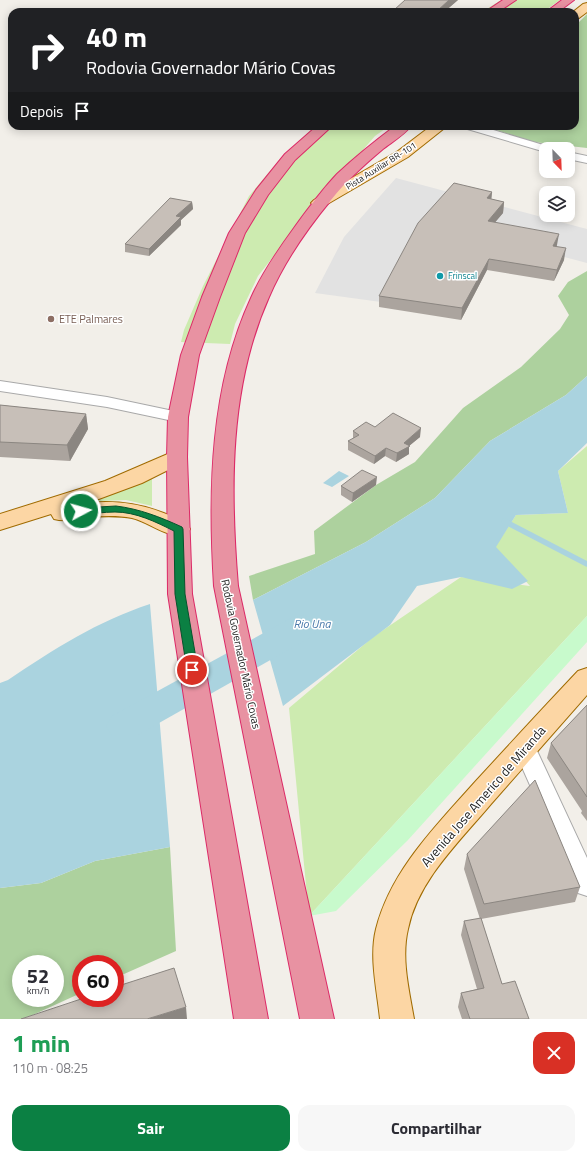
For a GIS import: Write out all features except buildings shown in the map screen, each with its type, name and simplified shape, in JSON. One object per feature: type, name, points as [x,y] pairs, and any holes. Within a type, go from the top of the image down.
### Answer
[{"type":"highway","points":[[497,8],[511,0]]},
{"type":"highway","points":[[557,8],[569,0]]},
{"type":"highway","points":[[250,1012],[180,594],[177,457],[178,417],[190,355],[211,297],[237,233],[261,193],[290,157],[320,130]]},
{"type":"highway","name":"Rodovia Governador Mário Covas","points":[[315,1005],[226,586],[222,546],[226,433],[232,388],[247,335],[261,296],[292,241],[319,204],[341,179],[399,130]]},
{"type":"main road","points":[[579,13],[587,6]]},
{"type":"main road","name":"Pista Auxiliar BR-101","points":[[319,204],[403,154],[435,130]]},
{"type":"main road","points":[[0,523],[120,484],[156,469],[177,457]]},
{"type":"main road","points":[[0,523],[93,510],[116,509],[134,511],[179,529]]},
{"type":"main road","name":"Avenida Jose Americo de Miranda","points":[[397,1019],[390,953],[391,930],[402,897],[425,860],[587,678]]},
{"type":"street","points":[[482,130],[539,147]]},
{"type":"street","points":[[575,157],[587,160]]},
{"type":"street","points":[[0,386],[107,402],[178,417]]},
{"type":"street","points":[[524,747],[587,885]]},
{"type":"green space","points":[[501,0],[560,0],[549,8],[488,8]]},
{"type":"green space","points":[[587,14],[587,148],[575,147],[575,142],[534,142],[496,130],[579,130],[579,22]]},
{"type":"green space","points":[[311,130],[383,130],[375,136],[349,166],[320,192],[288,238],[258,276],[235,324],[230,344],[181,342],[184,330],[203,286],[249,196],[280,159]]},
{"type":"green space","points":[[587,271],[587,376],[566,395],[490,441],[435,498],[366,542],[253,600],[249,576],[315,554],[314,531],[376,485],[415,462],[463,408],[521,367],[560,329],[569,315],[558,296],[568,282]]},
{"type":"green space","points":[[587,446],[587,616],[309,916],[289,708],[373,637],[461,577],[530,586],[495,547],[516,515],[568,513],[558,471]]},
{"type":"green space","points":[[152,473],[152,506],[126,500],[99,501],[70,506]]},
{"type":"green space","points":[[587,616],[587,642],[408,840],[336,911],[309,916]]},
{"type":"green space","points":[[170,847],[176,951],[124,974],[124,955],[72,955],[72,997],[64,1001],[64,955],[12,955],[12,1007],[50,1007],[24,1019],[0,1019],[0,888],[41,883],[95,861]]},
{"type":"shaded area","points":[[396,178],[539,216],[539,222],[561,222],[587,229],[587,263],[553,254],[557,245],[381,302],[315,293],[344,237]]},
{"type":"water","name":"Rio Una","points":[[587,376],[587,443],[558,471],[568,513],[516,515],[496,547],[528,581],[512,589],[461,577],[417,586],[390,625],[283,706],[253,600],[366,542],[435,498],[490,441],[566,395]]},
{"type":"water","points":[[339,471],[349,476],[332,487],[323,483]]},
{"type":"water","points":[[150,604],[170,847],[95,861],[41,883],[0,888],[0,683],[8,680],[42,657],[94,627]]},
{"type":"waterway","points":[[504,521],[587,564]]},
{"type":"waterway","name":"Rio Una","points":[[124,726],[302,627]]},
{"type":"place","name":"Frinscal","points":[[440,276]]},
{"type":"place","name":"ETE Palmares","points":[[51,319]]},
{"type":"route","points":[[81,511],[116,509],[134,511],[179,529],[180,594],[192,670]]}]
